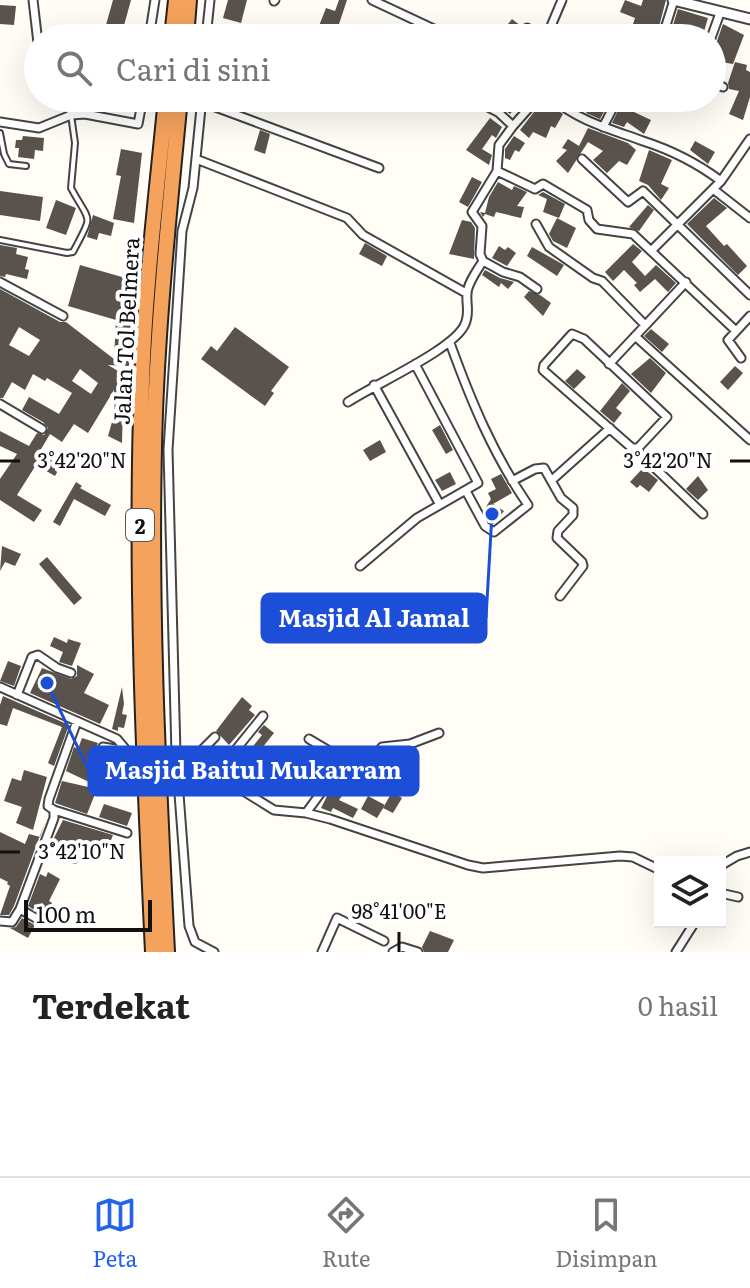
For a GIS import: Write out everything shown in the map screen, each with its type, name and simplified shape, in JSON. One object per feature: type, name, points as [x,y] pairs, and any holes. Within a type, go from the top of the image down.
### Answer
[{"type":"highway","points":[[173,24],[176,0]]},
{"type":"highway","points":[[187,24],[189,0]]},
{"type":"highway","name":"Jalan Tol Belmera","points":[[153,952],[143,721],[140,486],[142,379],[165,112]]},
{"type":"highway","name":"Jalan Tol Belmera","points":[[167,952],[153,635],[154,481],[160,306],[179,112]]},
{"type":"street","points":[[33,0],[36,24]]},
{"type":"street","points":[[151,24],[155,0]]},
{"type":"street","points":[[207,24],[210,0]]},
{"type":"street","points":[[372,0],[423,24]]},
{"type":"street","points":[[551,24],[562,0]]},
{"type":"street","points":[[666,24],[673,0],[750,19]]},
{"type":"street","points":[[715,24],[720,0]]},
{"type":"street","points":[[0,122],[39,128],[71,115],[85,114],[138,124],[140,112]]},
{"type":"street","points":[[201,112],[193,188],[182,231],[168,450],[181,855],[189,926],[195,942],[214,952]]},
{"type":"street","points":[[233,112],[379,168]]},
{"type":"street","points":[[498,112],[513,126]]},
{"type":"street","points":[[525,112],[499,145],[497,171],[472,212],[482,226],[480,254],[483,261],[520,277],[537,289]]},
{"type":"street","points":[[572,112],[583,120],[678,155],[721,181]]},
{"type":"street","points":[[603,127],[611,112]]},
{"type":"street","points":[[651,251],[721,181],[750,139]]},
{"type":"street","points":[[196,159],[347,218],[363,235],[466,293]]},
{"type":"street","points":[[582,159],[628,202],[643,191],[750,295]]},
{"type":"street","points":[[497,171],[536,189],[543,184],[587,210],[589,220],[597,229],[630,232],[735,330]]},
{"type":"street","points":[[713,189],[750,218]]},
{"type":"street","points":[[536,224],[549,247],[602,281],[645,325]]},
{"type":"street","points":[[348,402],[450,343],[465,324],[468,311],[466,293],[483,261]]},
{"type":"street","points":[[0,282],[63,316]]},
{"type":"street","points":[[609,364],[686,282]]},
{"type":"street","points":[[741,358],[728,340],[750,316]]},
{"type":"street","points":[[635,449],[667,417],[580,336],[572,334],[543,370],[635,449],[703,514]]},
{"type":"street","points":[[635,336],[750,440]]},
{"type":"street","points":[[450,343],[476,414],[528,505],[496,531],[485,526],[466,491]]},
{"type":"street","points":[[360,566],[417,518],[478,483],[415,364]]},
{"type":"street","points":[[374,385],[440,505]]},
{"type":"street","points":[[0,404],[42,429]]},
{"type":"street","points":[[552,480],[610,428]]},
{"type":"street","points":[[512,481],[539,467],[544,468],[561,498],[569,503],[574,512],[558,531],[557,538],[583,566],[560,596]]},
{"type":"street","points":[[17,695],[32,657],[38,655],[71,673]]},
{"type":"street","points":[[0,687],[117,739],[127,751],[131,773]]},
{"type":"street","points":[[216,774],[263,716]]},
{"type":"street","points":[[77,721],[48,806],[127,833]]},
{"type":"street","points":[[364,771],[382,747],[410,744],[439,733]]},
{"type":"street","points":[[192,760],[215,737]]},
{"type":"street","points":[[309,739],[375,778]]},
{"type":"street","points":[[103,747],[127,751]]},
{"type":"street","points":[[176,754],[192,760],[274,810],[306,813],[468,865],[483,868],[620,856],[633,857],[654,867]]},
{"type":"street","points":[[306,813],[345,760]]},
{"type":"street","points":[[0,921],[12,922],[20,909],[54,818],[54,810]]},
{"type":"street","points":[[43,846],[75,858]]},
{"type":"street","points":[[726,862],[750,852]]},
{"type":"street","points":[[726,894],[738,897]]},
{"type":"street","points":[[20,909],[39,920]]},
{"type":"street","points":[[322,952],[337,918],[384,941]]},
{"type":"street","points":[[676,952],[691,928]]},
{"type":"street","points":[[393,952],[402,947],[418,952]]},
{"type":"lane","points":[[0,240],[73,252],[88,223],[85,209],[71,188],[75,143],[71,115]]},
{"type":"lane","points":[[0,133],[9,164],[26,166]]},
{"type":"building","points":[[113,0],[131,0],[124,24],[106,24]]},
{"type":"building","points":[[228,0],[247,0],[241,23],[223,18]]},
{"type":"building","points":[[339,0],[347,0],[339,24],[320,24],[326,8],[335,11]]},
{"type":"building","points":[[625,0],[641,6],[643,0],[666,0],[660,24],[633,24],[635,18],[620,12]]},
{"type":"building","points":[[0,5],[16,6],[14,25],[0,24]]},
{"type":"building","points":[[678,9],[708,18],[706,24],[673,24]]},
{"type":"building","points":[[726,26],[744,35],[733,64],[726,63]]},
{"type":"building","points":[[735,62],[747,65],[746,70],[750,72],[750,97],[743,120],[729,114],[739,91],[729,89],[728,83]]},
{"type":"building","points":[[534,112],[563,114],[555,128],[551,126],[546,138],[533,132],[529,138],[520,130]]},
{"type":"building","points":[[587,112],[604,112],[600,119]]},
{"type":"building","points":[[617,112],[634,112],[651,120],[644,134],[627,122],[624,127],[612,123]]},
{"type":"building","points":[[490,118],[502,127],[496,138],[492,135],[482,149],[492,155],[489,165],[466,150]]},
{"type":"building","points":[[588,128],[628,143],[636,150],[627,165],[619,161],[607,173],[593,160],[603,151],[588,142],[568,173],[556,161],[567,150],[562,148],[568,139],[579,146]]},
{"type":"building","points":[[260,130],[270,134],[265,154],[254,150]]},
{"type":"building","points":[[23,136],[44,138],[43,151],[35,150],[34,159],[18,157],[16,140],[22,140]]},
{"type":"building","points":[[514,136],[525,143],[519,152],[515,150],[510,160],[505,158],[505,149]]},
{"type":"building","points":[[695,141],[715,152],[708,164],[690,150]]},
{"type":"building","points":[[121,149],[142,153],[134,223],[113,219],[121,176],[116,175]]},
{"type":"building","points":[[649,150],[672,160],[661,184],[669,188],[661,200],[648,185],[639,181]]},
{"type":"building","points":[[472,177],[482,182],[468,207],[459,202]]},
{"type":"building","points":[[498,182],[512,190],[514,186],[527,192],[517,206],[524,207],[521,218],[496,212],[494,217],[485,214],[483,217],[480,212],[485,213],[489,197]]},
{"type":"building","points":[[0,191],[43,197],[40,221],[0,215]]},
{"type":"building","points":[[543,192],[565,204],[559,218],[543,212],[547,199],[538,195]]},
{"type":"building","points":[[714,198],[727,208],[706,226],[747,266],[738,275],[687,224]]},
{"type":"building","points":[[56,200],[76,208],[66,235],[46,228]]},
{"type":"building","points":[[648,205],[654,210],[639,231],[629,227]]},
{"type":"building","points":[[93,215],[114,223],[111,236],[99,233],[97,240],[87,237]]},
{"type":"building","points":[[557,218],[576,228],[567,248],[553,241],[549,234]]},
{"type":"building","points":[[462,220],[471,222],[475,228],[474,259],[449,254]]},
{"type":"building","points":[[365,243],[387,256],[382,266],[359,254]]},
{"type":"building","points":[[633,244],[642,251],[632,262],[645,276],[656,265],[676,283],[668,292],[655,279],[640,292],[634,285],[637,283],[624,270],[613,281],[605,272]]},
{"type":"building","points":[[0,245],[17,248],[16,254],[28,257],[25,269],[29,270],[27,279],[6,274],[5,277],[0,276]]},
{"type":"building","points":[[499,246],[505,250],[508,247],[516,253],[507,266],[492,258]]},
{"type":"building","points":[[532,247],[564,265],[557,276],[527,256]]},
{"type":"building","points":[[80,265],[136,281],[123,325],[131,325],[129,366],[108,365],[128,377],[122,443],[108,436],[112,422],[115,422],[114,390],[88,433],[74,424],[62,442],[50,434],[40,451],[61,465],[55,476],[36,465],[17,495],[42,510],[34,522],[0,500],[0,479],[17,454],[0,446],[0,431],[29,446],[37,433],[44,435],[48,428],[22,410],[29,397],[59,414],[72,393],[47,378],[45,381],[33,374],[25,390],[12,382],[0,398],[0,289],[60,322],[66,322],[114,359],[116,320],[68,306]],"holes":[[[19,327],[40,340],[29,356],[9,345]],[[80,369],[98,383],[91,394],[72,381]]]},
{"type":"building","points":[[485,270],[514,282],[508,289],[501,283],[499,287],[482,275]]},
{"type":"building","points":[[529,291],[551,303],[543,316],[524,297]]},
{"type":"building","points":[[235,327],[289,367],[271,391],[274,393],[265,406],[201,359],[211,346],[217,351]]},
{"type":"building","points":[[651,329],[669,344],[662,352],[644,336]]},
{"type":"building","points":[[650,358],[666,373],[651,393],[631,374]]},
{"type":"building","points":[[735,366],[743,373],[728,390],[720,382]]},
{"type":"building","points":[[577,369],[586,377],[574,389],[565,381]]},
{"type":"building","points":[[622,383],[630,391],[616,408],[622,413],[614,423],[600,411]]},
{"type":"building","points":[[440,425],[453,450],[446,454],[432,430]]},
{"type":"building","points":[[380,440],[386,452],[370,461],[363,450]]},
{"type":"building","points":[[643,468],[658,480],[649,492],[630,482]]},
{"type":"building","points":[[450,472],[456,484],[442,491],[435,480]]},
{"type":"building","points":[[501,474],[512,493],[493,504],[504,511],[494,524],[484,510],[491,499],[488,493],[496,489],[491,479]]},
{"type":"building","points":[[698,476],[708,490],[698,500],[686,489]]},
{"type":"building","points":[[76,482],[82,486],[80,488],[111,505],[105,516],[74,499],[60,526],[53,522]]},
{"type":"building","points":[[2,546],[21,554],[15,566],[5,562],[0,571]]},
{"type":"building","points":[[47,557],[82,598],[74,605],[39,564]]},
{"type":"building","points":[[54,637],[67,643],[68,639],[81,643],[72,666],[59,662],[63,652],[50,646]]},
{"type":"building","points":[[8,661],[21,666],[14,686],[0,681]]},
{"type":"building","points":[[77,665],[94,674],[84,693],[109,705],[100,724],[30,693],[42,668],[71,679],[77,676]]},
{"type":"building","points":[[122,687],[122,714],[127,715],[124,728],[118,727],[118,731],[112,729]]},
{"type":"building","points":[[3,696],[69,725],[54,766],[48,763],[62,727],[13,708],[7,726],[0,724]]},
{"type":"building","points":[[242,697],[252,706],[249,710],[255,715],[229,745],[216,731]]},
{"type":"building","points":[[264,725],[274,733],[262,748],[269,754],[263,761],[250,750],[262,735],[258,732]]},
{"type":"building","points":[[82,738],[98,743],[94,753],[99,755],[89,782],[66,771],[74,747],[78,749]]},
{"type":"building","points":[[24,770],[47,777],[33,830],[16,823],[22,807],[4,801],[12,778],[21,781]]},
{"type":"building","points":[[346,779],[352,783],[339,800],[358,809],[353,818],[333,808],[331,812],[321,808],[328,794],[333,796]]},
{"type":"building","points":[[62,781],[97,789],[87,814],[55,803]]},
{"type":"building","points":[[392,792],[402,798],[393,813],[383,808]]},
{"type":"building","points":[[368,796],[385,805],[377,818],[361,809]]},
{"type":"building","points":[[104,804],[132,813],[127,826],[99,817]]},
{"type":"building","points":[[63,820],[113,835],[107,850],[81,840],[77,852],[52,842]]},
{"type":"building","points":[[0,832],[25,844],[29,834],[40,837],[14,906],[9,915],[0,915],[10,886],[0,878]]},
{"type":"building","points":[[48,872],[60,879],[45,917],[28,906],[40,874],[46,877]]},
{"type":"building","points":[[22,918],[35,925],[28,938],[10,928],[16,927]]},
{"type":"building","points":[[430,931],[454,940],[448,952],[424,952],[422,947]]},
{"type":"place","name":"Masjid Al Jamal","points":[[492,514]]},
{"type":"place","name":"Masjid Baitul Mukarram","points":[[47,683]]}]
